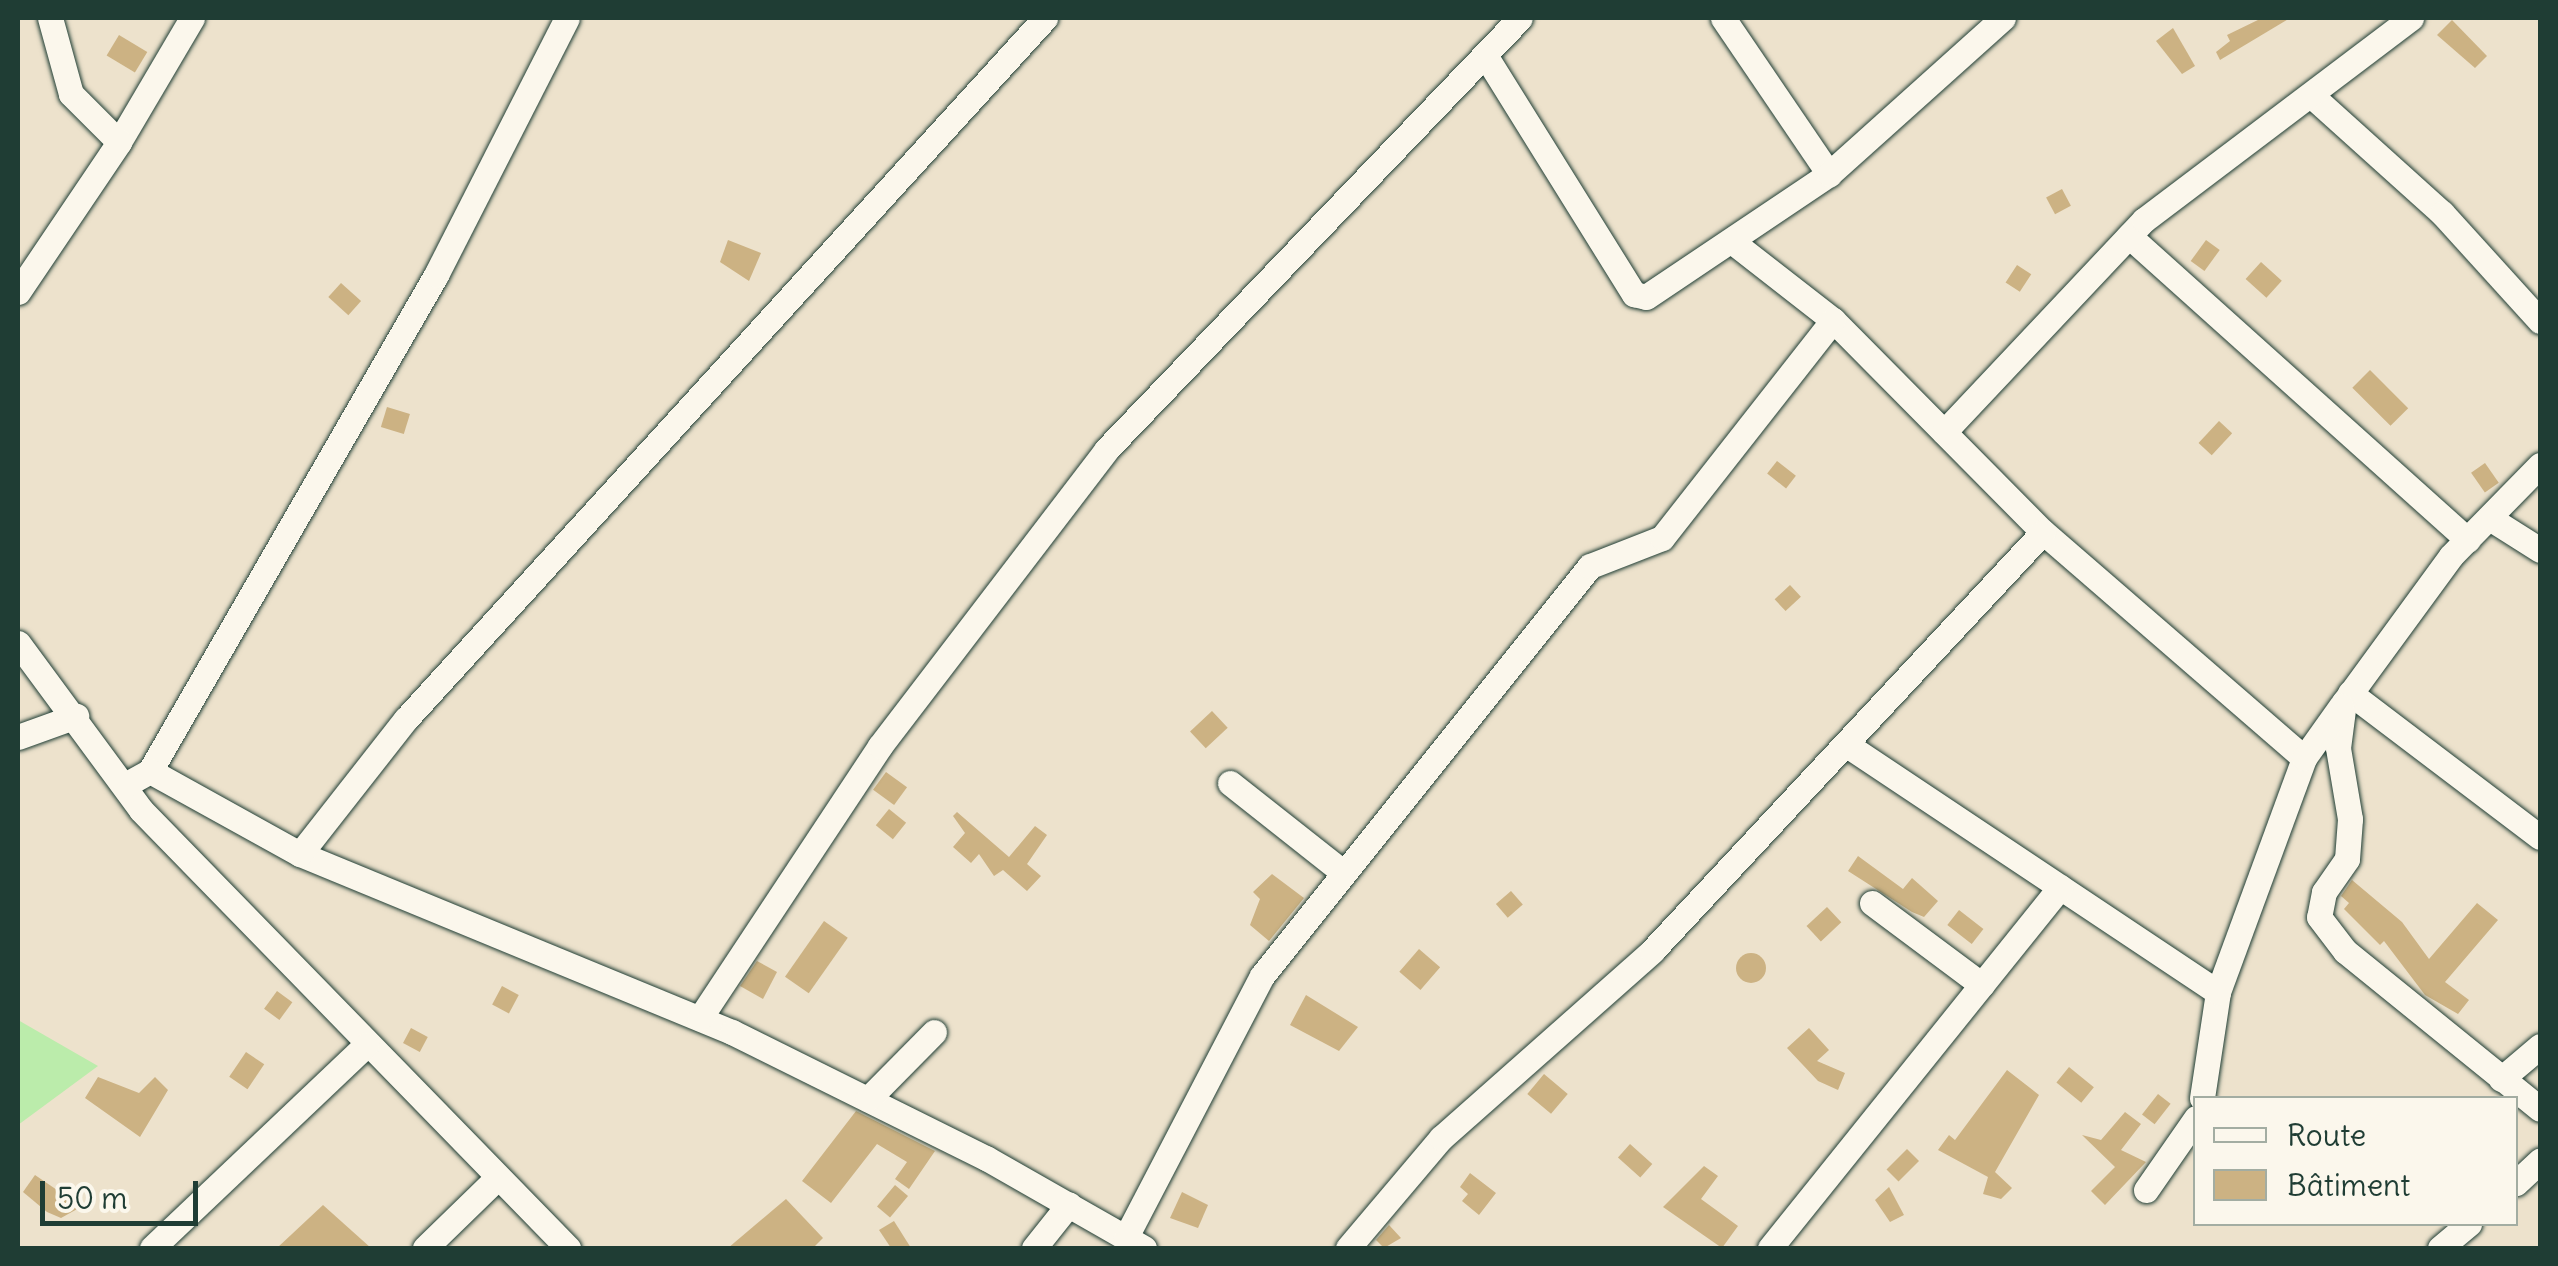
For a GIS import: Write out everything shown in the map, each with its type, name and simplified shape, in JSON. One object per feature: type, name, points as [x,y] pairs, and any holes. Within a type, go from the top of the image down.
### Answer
[{"type":"street","points":[[50,18],[71,94],[120,142]]},
{"type":"street","points":[[18,292],[120,142],[192,18]]},
{"type":"street","points":[[126,784],[150,771],[426,293],[568,18]]},
{"type":"street","points":[[300,854],[406,719],[1045,18]]},
{"type":"street","points":[[700,1018],[880,746],[1106,450],[1520,18]]},
{"type":"street","points":[[1724,18],[1829,174]]},
{"type":"street","points":[[1485,55],[1634,294],[1657,294],[1829,174],[2003,18]]},
{"type":"street","points":[[1944,432],[2128,236],[2411,18]]},
{"type":"street","points":[[2312,96],[2442,213],[2540,321]]},
{"type":"street","points":[[2128,236],[2468,540]]},
{"type":"street","points":[[1734,243],[1832,320],[2043,532],[2304,758]]},
{"type":"street","points":[[150,771],[300,854],[700,1018],[868,1098],[1135,1243],[1262,976],[1590,566],[1662,538],[1832,320]]},
{"type":"street","points":[[2202,1096],[2218,992],[2304,758],[2468,540],[2540,466]]},
{"type":"street","points":[[2491,519],[2540,550]]},
{"type":"street","points":[[1348,1248],[1441,1138],[1652,951],[2043,532]]},
{"type":"street","points":[[18,642],[182,856],[496,1180],[568,1248]]},
{"type":"street","points":[[2347,697],[2540,838]]},
{"type":"street","points":[[2347,697],[2338,748],[2350,820],[2347,859],[2324,892],[2319,917],[2344,951],[2540,1109]]},
{"type":"street","points":[[18,737],[76,716]]},
{"type":"street","points":[[1847,745],[2218,992]]},
{"type":"street","points":[[1230,782],[1344,873]]},
{"type":"street","points":[[1770,1248],[2060,887]]},
{"type":"street","points":[[1872,904],[1982,985]]},
{"type":"street","points":[[868,1098],[934,1032]]},
{"type":"street","points":[[152,1248],[366,1044]]},
{"type":"street","points":[[2501,1078],[2540,1046]]},
{"type":"street","points":[[2146,1190],[2193,1122]]},
{"type":"street","points":[[2518,1181],[2540,1161]]},
{"type":"street","points":[[424,1248],[496,1180]]},
{"type":"street","points":[[1034,1248],[1069,1204]]},
{"type":"street","points":[[2440,1248],[2467,1226]]},
{"type":"green space","points":[[18,1020],[98,1066],[18,1125]]},
{"type":"building","points":[[2262,18],[2290,18],[2220,60],[2216,52],[2230,41],[2227,35]]},
{"type":"building","points":[[2452,20],[2487,56],[2475,68],[2437,35]]},
{"type":"building","points":[[2173,28],[2195,66],[2182,74],[2156,41]]},
{"type":"building","points":[[119,35],[147,52],[135,73],[107,56]]},
{"type":"building","points":[[2062,189],[2071,206],[2055,214],[2046,197]]},
{"type":"building","points":[[728,240],[761,253],[749,281],[720,262]]},
{"type":"building","points":[[2206,240],[2220,250],[2204,271],[2191,261]]},
{"type":"building","points":[[2261,262],[2282,281],[2266,298],[2246,279]]},
{"type":"building","points":[[2017,265],[2031,274],[2020,292],[2006,283]]},
{"type":"building","points":[[341,283],[361,301],[348,315],[328,297]]},
{"type":"building","points":[[2370,370],[2408,408],[2391,426],[2352,388]]},
{"type":"building","points":[[387,407],[410,414],[404,434],[381,427]]},
{"type":"building","points":[[2219,421],[2232,433],[2212,455],[2199,443]]},
{"type":"building","points":[[1777,461],[1796,476],[1786,488],[1767,474]]},
{"type":"building","points":[[2485,463],[2499,483],[2485,492],[2471,473]]},
{"type":"building","points":[[1790,585],[1801,597],[1786,611],[1775,599]]},
{"type":"building","points":[[1212,711],[1228,728],[1206,748],[1190,731]]},
{"type":"building","points":[[886,772],[907,787],[894,805],[873,790]]},
{"type":"building","points":[[889,809],[906,823],[893,839],[876,825]]},
{"type":"building","points":[[957,812],[1009,857],[1035,826],[1047,835],[1027,864],[1041,876],[1027,891],[1003,870],[994,876],[979,854],[971,863],[953,847],[965,833],[953,816]]},
{"type":"building","points":[[1858,856],[1903,889],[1912,878],[1938,901],[1924,917],[1912,912],[1848,871]]},
{"type":"building","points":[[1272,874],[1304,898],[1269,941],[1250,925],[1260,899],[1253,892]]},
{"type":"building","points":[[2352,880],[2402,922],[2429,959],[2477,903],[2498,920],[2445,982],[2469,1000],[2458,1014],[2425,995],[2384,941],[2380,945],[2344,909],[2349,903],[2341,896]]},
{"type":"building","points":[[1511,891],[1523,905],[1508,918],[1496,904]]},
{"type":"building","points":[[1827,907],[1841,922],[1821,941],[1807,926]]},
{"type":"building","points":[[1959,910],[1983,929],[1972,944],[1947,925]]},
{"type":"building","points":[[824,921],[848,938],[809,993],[785,977]]},
{"type":"building","points":[[1419,949],[1440,967],[1420,990],[1399,972]]},
{"type":"building","points":[[1751,953],[1765,962],[1766,968],[1757,982],[1751,983],[1737,974],[1736,968],[1745,954]]},
{"type":"building","points":[[757,961],[777,972],[763,999],[740,986]]},
{"type":"building","points":[[502,986],[519,995],[509,1013],[492,1005]]},
{"type":"building","points":[[277,991],[292,1002],[279,1020],[264,1009]]},
{"type":"building","points":[[1306,995],[1358,1027],[1339,1051],[1290,1025]]},
{"type":"building","points":[[411,1028],[428,1037],[420,1052],[403,1043]]},
{"type":"building","points":[[1809,1028],[1829,1050],[1817,1061],[1845,1073],[1838,1090],[1818,1081],[1787,1048]]},
{"type":"building","points":[[246,1052],[264,1064],[247,1089],[229,1077]]},
{"type":"building","points":[[2069,1067],[2094,1087],[2081,1103],[2056,1083]]},
{"type":"building","points":[[2007,1070],[2039,1095],[1995,1172],[2012,1188],[2001,1199],[1983,1194],[1988,1177],[1938,1150],[1949,1135],[1955,1140]]},
{"type":"building","points":[[1544,1074],[1568,1094],[1551,1114],[1527,1094]]},
{"type":"building","points":[[98,1077],[139,1093],[155,1077],[168,1090],[140,1137],[85,1098]]},
{"type":"building","points":[[2158,1094],[2171,1104],[2155,1124],[2142,1114]]},
{"type":"building","points":[[856,1111],[935,1151],[909,1189],[895,1179],[907,1162],[877,1144],[831,1203],[802,1181]]},
{"type":"building","points":[[2125,1112],[2141,1124],[2121,1150],[2146,1162],[2105,1205],[2091,1191],[2115,1167],[2082,1135],[2101,1140]]},
{"type":"building","points":[[1630,1144],[1652,1164],[1640,1177],[1618,1157]]},
{"type":"building","points":[[1907,1149],[1919,1161],[1899,1182],[1886,1170]]},
{"type":"building","points":[[1704,1166],[1718,1176],[1701,1199],[1738,1226],[1722,1248],[1663,1207]]},
{"type":"building","points":[[1470,1173],[1496,1193],[1479,1215],[1462,1201],[1468,1194],[1460,1187]]},
{"type":"building","points":[[35,1175],[79,1208],[61,1218],[47,1212],[23,1192]]},
{"type":"building","points":[[895,1185],[908,1196],[890,1217],[877,1206]]},
{"type":"building","points":[[1889,1187],[1904,1215],[1890,1222],[1875,1200]]},
{"type":"building","points":[[1182,1192],[1208,1205],[1198,1228],[1170,1218]]},
{"type":"building","points":[[786,1199],[823,1238],[813,1248],[728,1248]]},
{"type":"building","points":[[323,1205],[371,1248],[277,1248]]},
{"type":"building","points":[[894,1221],[911,1248],[891,1248],[879,1230]]},
{"type":"building","points":[[1389,1225],[1401,1238],[1384,1248],[1376,1240]]}]
